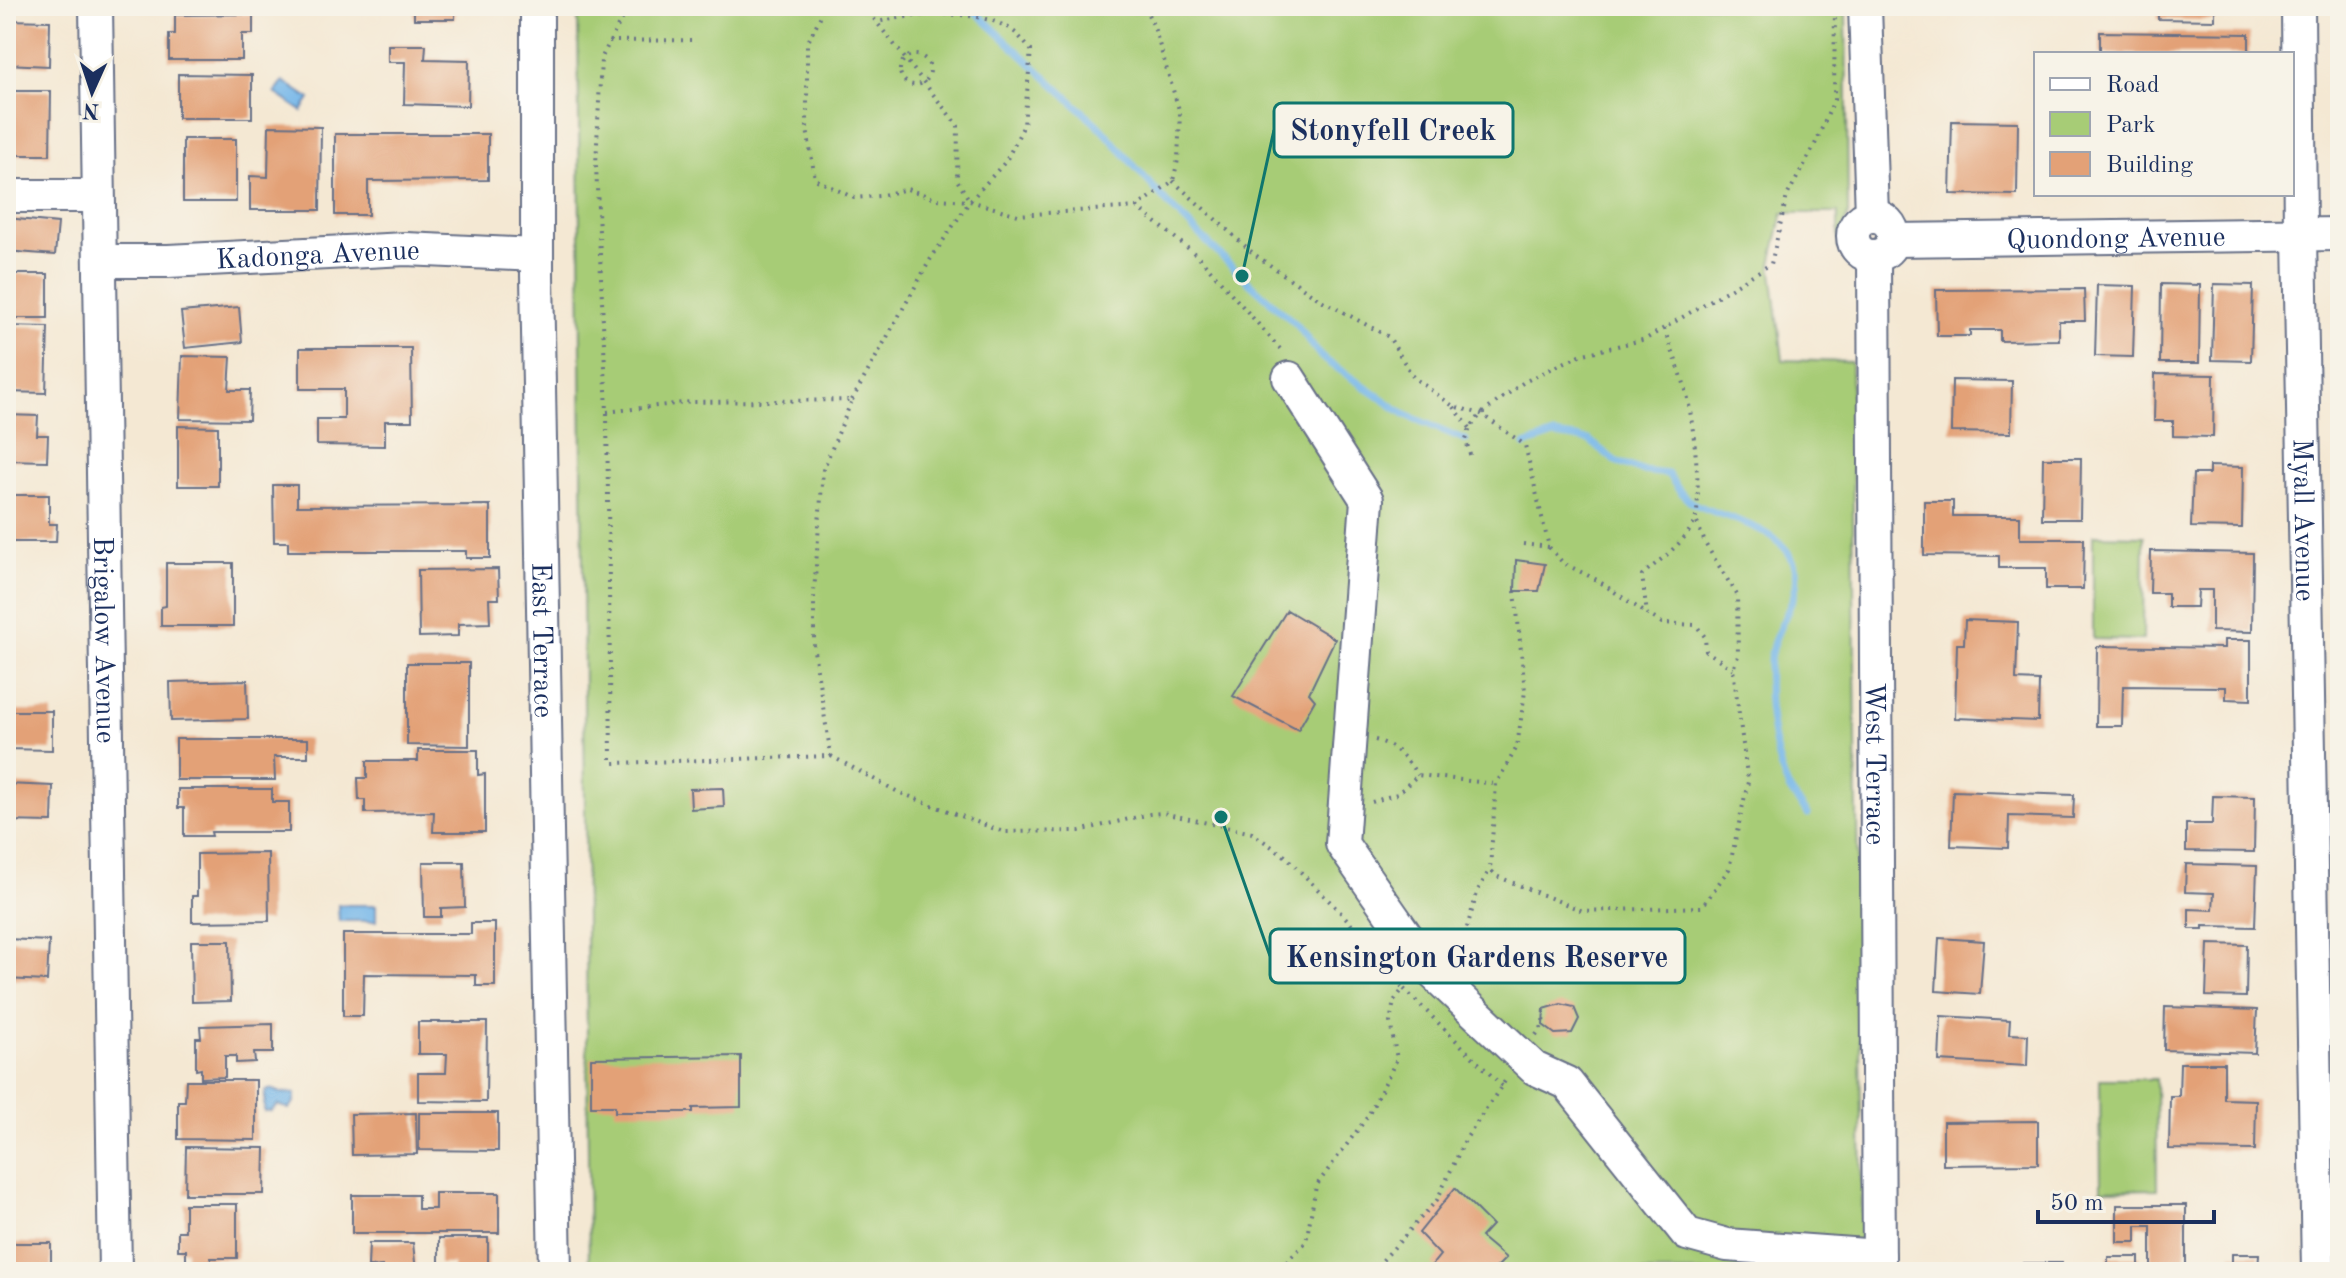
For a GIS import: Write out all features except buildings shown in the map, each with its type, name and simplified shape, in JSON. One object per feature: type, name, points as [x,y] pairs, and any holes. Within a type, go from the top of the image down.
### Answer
[{"type":"street","name":"Brigalow Avenue","points":[[96,6],[115,1272]]},
{"type":"street","name":"East Terrace","points":[[537,6],[537,255],[555,1272]]},
{"type":"street","points":[[1865,6],[1872,215],[1886,219],[1891,225],[1884,248]]},
{"type":"street","name":"Myall Avenue","points":[[2298,6],[2318,1272]]},
{"type":"street","points":[[6,196],[97,196]]},
{"type":"street","name":"Quondong Avenue","points":[[1884,248],[2340,234]]},
{"type":"street","name":"West Terrace","points":[[1879,1264],[1884,248]]},
{"type":"street","name":"Kadonga Avenue","points":[[100,261],[168,261],[406,249],[537,255]]},
{"type":"street","points":[[1288,368],[1367,500],[1342,844],[1430,970],[1520,1057],[1534,1068],[1567,1083],[1687,1234],[1727,1245],[1879,1264]]},
{"type":"path","points":[[624,6],[624,14],[601,59],[596,165],[607,412],[612,761],[831,756],[898,792],[1003,832],[1079,831],[1163,813],[1252,833],[1285,856],[1347,919],[1403,989],[1502,1086]]},
{"type":"path","points":[[831,6],[824,9],[807,44],[807,129],[815,179],[854,198],[907,189],[937,199],[970,201],[1018,215],[1137,207],[1173,181],[1178,160],[1180,113],[1154,27],[1144,6]]},
{"type":"path","points":[[864,6],[958,126],[957,180],[970,201]]},
{"type":"path","points":[[1470,455],[1466,440],[1470,428],[1481,414],[1524,382],[1580,355],[1646,339],[1771,264],[1787,196],[1813,149],[1834,100],[1835,6]]},
{"type":"path","points":[[831,756],[814,651],[814,593],[823,470],[852,400],[930,260],[970,201],[1006,161],[1024,125],[1031,50],[1014,31],[967,16],[932,13],[877,22]]},
{"type":"path","points":[[609,41],[694,40]]},
{"type":"path","points":[[920,56],[928,62],[929,76],[924,82],[913,85],[905,81],[900,72],[906,59],[920,56]]},
{"type":"path","points":[[1173,181],[1254,254],[1319,299],[1389,337],[1413,377],[1453,406],[1470,428]]},
{"type":"path","points":[[1137,207],[1200,258],[1288,368]]},
{"type":"path","points":[[1490,869],[1496,876],[1583,911],[1702,907],[1729,869],[1748,782],[1733,669],[1738,656],[1737,595],[1706,545],[1696,520],[1698,492],[1687,394],[1664,328]]},
{"type":"path","points":[[607,412],[691,402],[852,400]]},
{"type":"path","points":[[1453,406],[1481,414],[1525,445],[1549,547],[1563,563],[1597,580],[1662,623],[1696,625],[1705,637],[1706,651],[1733,669]]},
{"type":"path","points":[[1647,614],[1642,575],[1684,537],[1696,520]]},
{"type":"path","points":[[1523,544],[1549,547]]},
{"type":"path","points":[[1277,1272],[1306,1242],[1316,1186],[1368,1116],[1397,1059],[1390,1022],[1394,1001],[1403,989],[1461,948],[1478,890],[1490,869],[1496,784],[1517,747],[1525,691],[1515,591]]},
{"type":"path","points":[[1371,738],[1389,743],[1418,775],[1496,784]]},
{"type":"path","points":[[1369,802],[1378,802],[1397,794],[1418,775]]},
{"type":"path","points":[[1372,1272],[1437,1200],[1465,1140],[1520,1057]]},
{"type":"green space","points":[[578,6],[1846,6],[1848,213],[1838,249],[1838,213],[1783,213],[1771,264],[1783,360],[1851,362],[1863,1272],[589,1272]]},
{"type":"green space","points":[[2093,535],[2144,536],[2143,640],[2093,639]]},
{"type":"green space","points":[[2100,1079],[2156,1079],[2157,1189],[2101,1190]]},
{"type":"water","points":[[283,81],[310,99],[302,111],[275,93]]},
{"type":"water","points":[[338,905],[376,905],[376,921],[339,921]]},
{"type":"water","points":[[272,1089],[295,1094],[289,1109],[278,1105],[272,1111],[264,1112],[265,1091]]},
{"type":"waterway","points":[[969,6],[1102,129],[1168,204],[1297,325],[1321,357],[1406,415],[1466,440]]},
{"type":"waterway","points":[[1525,445],[1554,435],[1589,440],[1615,461],[1642,471],[1668,474],[1691,502],[1763,531],[1787,550],[1797,573],[1796,584],[1773,645],[1768,678],[1770,718],[1783,774],[1791,792],[1808,814]]},
{"type":"place","name":"Stonyfell Creek","points":[[1242,276]]},
{"type":"place","name":"Kensington Gardens Reserve","points":[[1221,817]]}]
